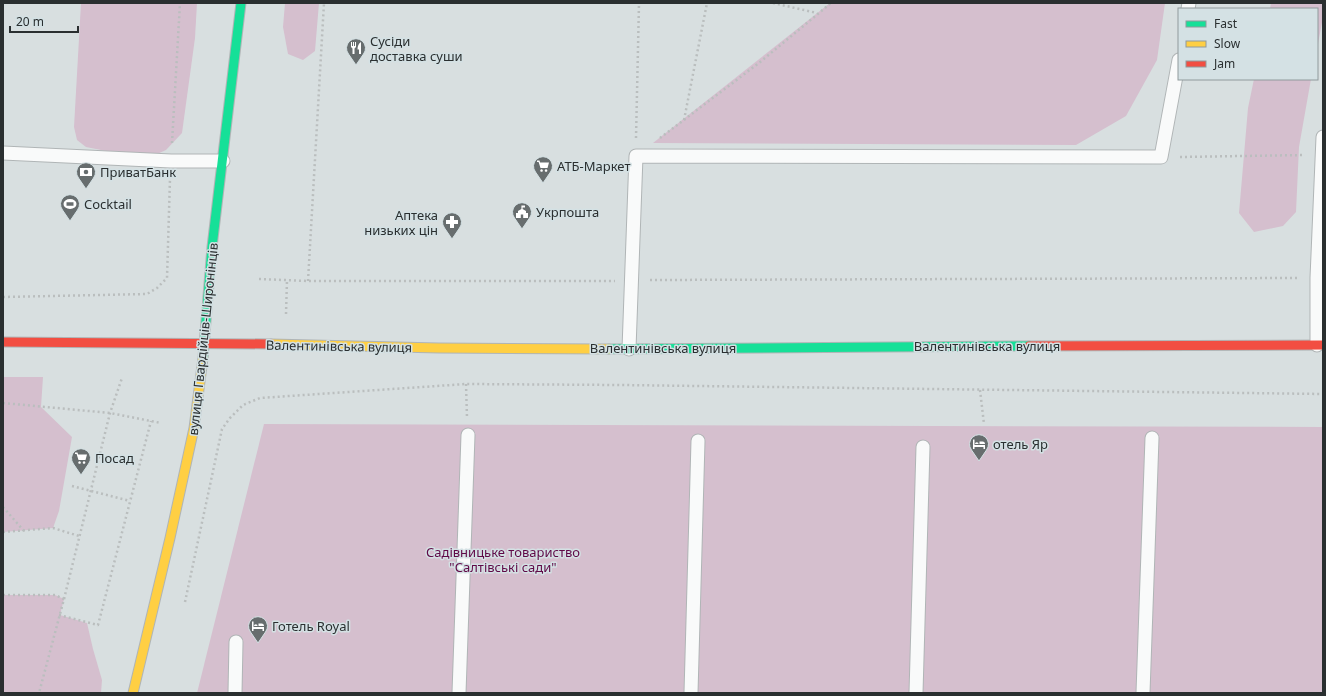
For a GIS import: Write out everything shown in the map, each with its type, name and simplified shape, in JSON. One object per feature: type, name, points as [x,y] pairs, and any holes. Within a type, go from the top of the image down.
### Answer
[{"type":"street","name":"вулиця Гвардійців-Широнінців","points":[[133,693],[194,428],[205,344],[212,248],[241,3]]},
{"type":"street","name":"Валентинівська вулиця","points":[[3,342],[629,349],[1102,345],[1320,345]]},
{"type":"lane","points":[[629,349],[636,156],[1161,157],[1178,65]]},
{"type":"lane","points":[[1320,345],[1317,278],[1323,138]]},
{"type":"lane","points":[[3,153],[171,161],[223,161]]},
{"type":"lane","points":[[459,693],[468,435]]},
{"type":"lane","points":[[1143,693],[1152,438]]},
{"type":"lane","points":[[691,693],[698,441]]},
{"type":"lane","points":[[916,693],[923,447]]},
{"type":"lane","points":[[235,693],[236,642]]},
{"type":"path","points":[[308,281],[324,3]]},
{"type":"path","points":[[636,156],[640,3]]},
{"type":"path","points":[[684,120],[707,3]]},
{"type":"path","points":[[773,3],[818,13]]},
{"type":"path","points":[[659,138],[759,63],[831,3]]},
{"type":"path","points":[[1161,157],[1322,155]]},
{"type":"path","points":[[258,279],[308,281],[1317,278]]},
{"type":"path","points":[[286,314],[287,280]]},
{"type":"path","points":[[3,297],[147,294]]},
{"type":"path","points":[[39,693],[110,413],[122,378]]},
{"type":"path","points":[[466,384],[468,435]]},
{"type":"path","points":[[185,602],[222,429],[230,418],[243,405],[260,398],[466,384],[1323,394]]},
{"type":"path","points":[[980,390],[984,424]]},
{"type":"path","points":[[3,403],[110,413],[161,423]]},
{"type":"path","points":[[60,615],[98,626],[151,421]]},
{"type":"path","points":[[72,486],[130,501]]},
{"type":"path","points":[[3,507],[24,531]]},
{"type":"path","points":[[3,532],[53,528],[79,536]]},
{"type":"path","points":[[3,595],[55,595],[64,599]]},
{"type":"green space","points":[[81,3],[197,3],[195,38],[182,133],[166,150],[157,154],[111,152],[86,147],[77,140],[74,127]]},
{"type":"green space","points":[[285,3],[319,3],[315,51],[303,60],[288,54],[283,27]]},
{"type":"green space","points":[[830,3],[1165,3],[1157,60],[1126,116],[1076,145],[653,143]]},
{"type":"green space","points":[[1271,3],[1323,3],[1323,17],[1318,44],[1318,8],[1270,8]]},
{"type":"green space","points":[[1254,80],[1311,80],[1299,147],[1296,212],[1283,226],[1254,232],[1239,213],[1248,108]]},
{"type":"green space","points":[[3,377],[43,377],[41,407],[72,437],[59,511],[53,528],[3,532]]},
{"type":"green space","name":"Садівницьке товариство \"Салтівські сади\"","points":[[264,424],[1323,427],[1323,693],[197,693]]},
{"type":"green space","points":[[3,595],[55,595],[64,599],[60,615],[87,623],[102,680],[101,693],[3,693]]},
{"type":"traffic: fast","points":[[203,358],[212,247],[241,3]]},
{"type":"traffic: fast","points":[[609,349],[1029,346]]},
{"type":"traffic: slow","points":[[271,344],[439,348],[609,349]]},
{"type":"traffic: slow","points":[[133,693],[170,538],[194,428],[203,358]]},
{"type":"traffic: jam","points":[[3,342],[271,344]]},
{"type":"traffic: jam","points":[[1029,346],[1323,345]]},
{"type":"place","name":"Сусіди доставка суши","points":[[356,65]]},
{"type":"place","name":"АТБ-Маркет","points":[[543,183]]},
{"type":"place","name":"ПриватБанк","points":[[86,189]]},
{"type":"place","name":"Cocktail","points":[[70,221]]},
{"type":"place","name":"Укрпошта","points":[[522,229]]},
{"type":"place","name":"Аптека низьких цін","points":[[452,239]]},
{"type":"place","name":"отель Яр","points":[[979,461]]},
{"type":"place","name":"Посад","points":[[81,475]]},
{"type":"place","name":"Готель Royal","points":[[258,643]]}]
